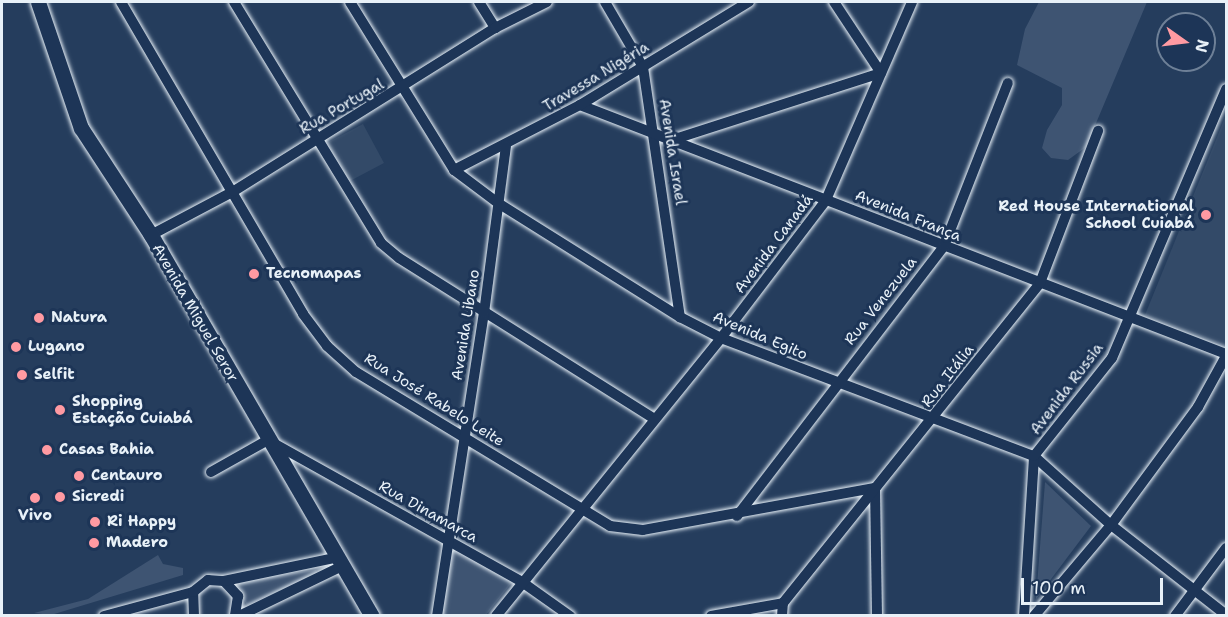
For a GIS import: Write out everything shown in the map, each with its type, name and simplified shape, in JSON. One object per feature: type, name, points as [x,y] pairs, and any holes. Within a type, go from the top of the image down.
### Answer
[{"type":"street","name":"Avenida Miguel Seror","points":[[38,2],[81,128],[151,235],[268,440],[372,615]]},
{"type":"street","name":"Rua José Rabelo Leite","points":[[121,2],[234,191],[303,314],[327,346],[356,372],[610,526],[643,530],[737,516],[875,488]]},
{"type":"street","points":[[234,2],[381,243],[484,313],[655,419]]},
{"type":"street","name":"Avenida Egito","points":[[350,2],[454,170],[498,203],[680,317],[721,338],[1034,456],[1111,525],[1227,615]]},
{"type":"street","points":[[479,2],[495,28]]},
{"type":"street","name":"Rua Portugal","points":[[151,235],[234,191],[316,139],[403,89],[495,28],[547,2]]},
{"type":"street","name":"Avenida Israel","points":[[605,2],[643,67],[655,135],[680,317]]},
{"type":"street","name":"Travessa Nigéria","points":[[454,170],[506,146],[580,105],[748,2]]},
{"type":"street","points":[[675,139],[881,73],[834,2]]},
{"type":"street","name":"Avenida Canadá","points":[[496,615],[721,338],[826,200],[912,2]]},
{"type":"street","name":"Rua Venezuela","points":[[737,516],[836,383],[944,246],[1008,83]]},
{"type":"street","name":"Avenida Russia","points":[[1024,615],[1034,456],[1112,358],[1131,320],[1227,89]]},
{"type":"street","name":"Avenida França","points":[[580,105],[655,135],[675,139],[1131,320],[1227,355]]},
{"type":"street","name":"Rua Itália","points":[[783,603],[875,488],[935,418],[1040,283],[1098,131]]},
{"type":"street","name":"Avenida Libano","points":[[437,615],[484,313],[506,146]]},
{"type":"street","points":[[1034,615],[1111,525],[1198,406],[1227,355]]},
{"type":"street","points":[[211,472],[268,440]]},
{"type":"street","name":"Rua Dinamarca","points":[[268,440],[448,539],[522,582],[570,615]]},
{"type":"street","points":[[875,488],[877,615]]},
{"type":"street","points":[[1175,615],[1196,591],[1227,548]]},
{"type":"street","points":[[104,615],[193,592],[208,580],[224,581],[342,561]]},
{"type":"street","points":[[237,615],[342,561]]},
{"type":"street","points":[[224,581],[238,597],[237,615]]},
{"type":"street","points":[[193,592],[194,615]]},
{"type":"street","points":[[711,615],[783,603],[782,615]]},
{"type":"shaded area","points":[[1039,2],[1147,2],[1086,147],[1068,160],[1051,158],[1042,148],[1047,130],[1062,105],[1062,88],[1017,65],[1025,29]]},
{"type":"shaded area","name":"Red House International School Cuiabá","points":[[1226,115],[1226,346],[1145,315]]},
{"type":"shaded area","points":[[363,124],[384,163],[348,182],[327,143]]},
{"type":"shaded area","points":[[1045,482],[1091,526],[1036,599]]},
{"type":"shaded area","points":[[450,544],[513,581],[486,615],[439,616]]},
{"type":"shaded area","points":[[158,555],[163,564],[183,568],[183,575],[51,615],[34,613],[88,599]]},
{"type":"shaded area","points":[[316,570],[317,573],[247,605],[237,587],[242,580]]},
{"type":"place","name":"Red House International School Cuiabá","points":[[1206,215]]},
{"type":"place","name":"Tecnomapas","points":[[254,274]]},
{"type":"place","name":"Natura","points":[[39,318]]},
{"type":"place","name":"Lugano","points":[[16,347]]},
{"type":"place","name":"Selfit","points":[[22,375]]},
{"type":"place","name":"Shopping Estação Cuiabá","points":[[60,410]]},
{"type":"place","name":"Casas Bahia","points":[[47,450]]},
{"type":"place","name":"Centauro","points":[[79,476]]},
{"type":"place","name":"Sicredi","points":[[60,497]]},
{"type":"place","name":"Vivo","points":[[35,498]]},
{"type":"place","name":"Ri Happy","points":[[95,522]]},
{"type":"place","name":"Madero","points":[[94,543]]}]
